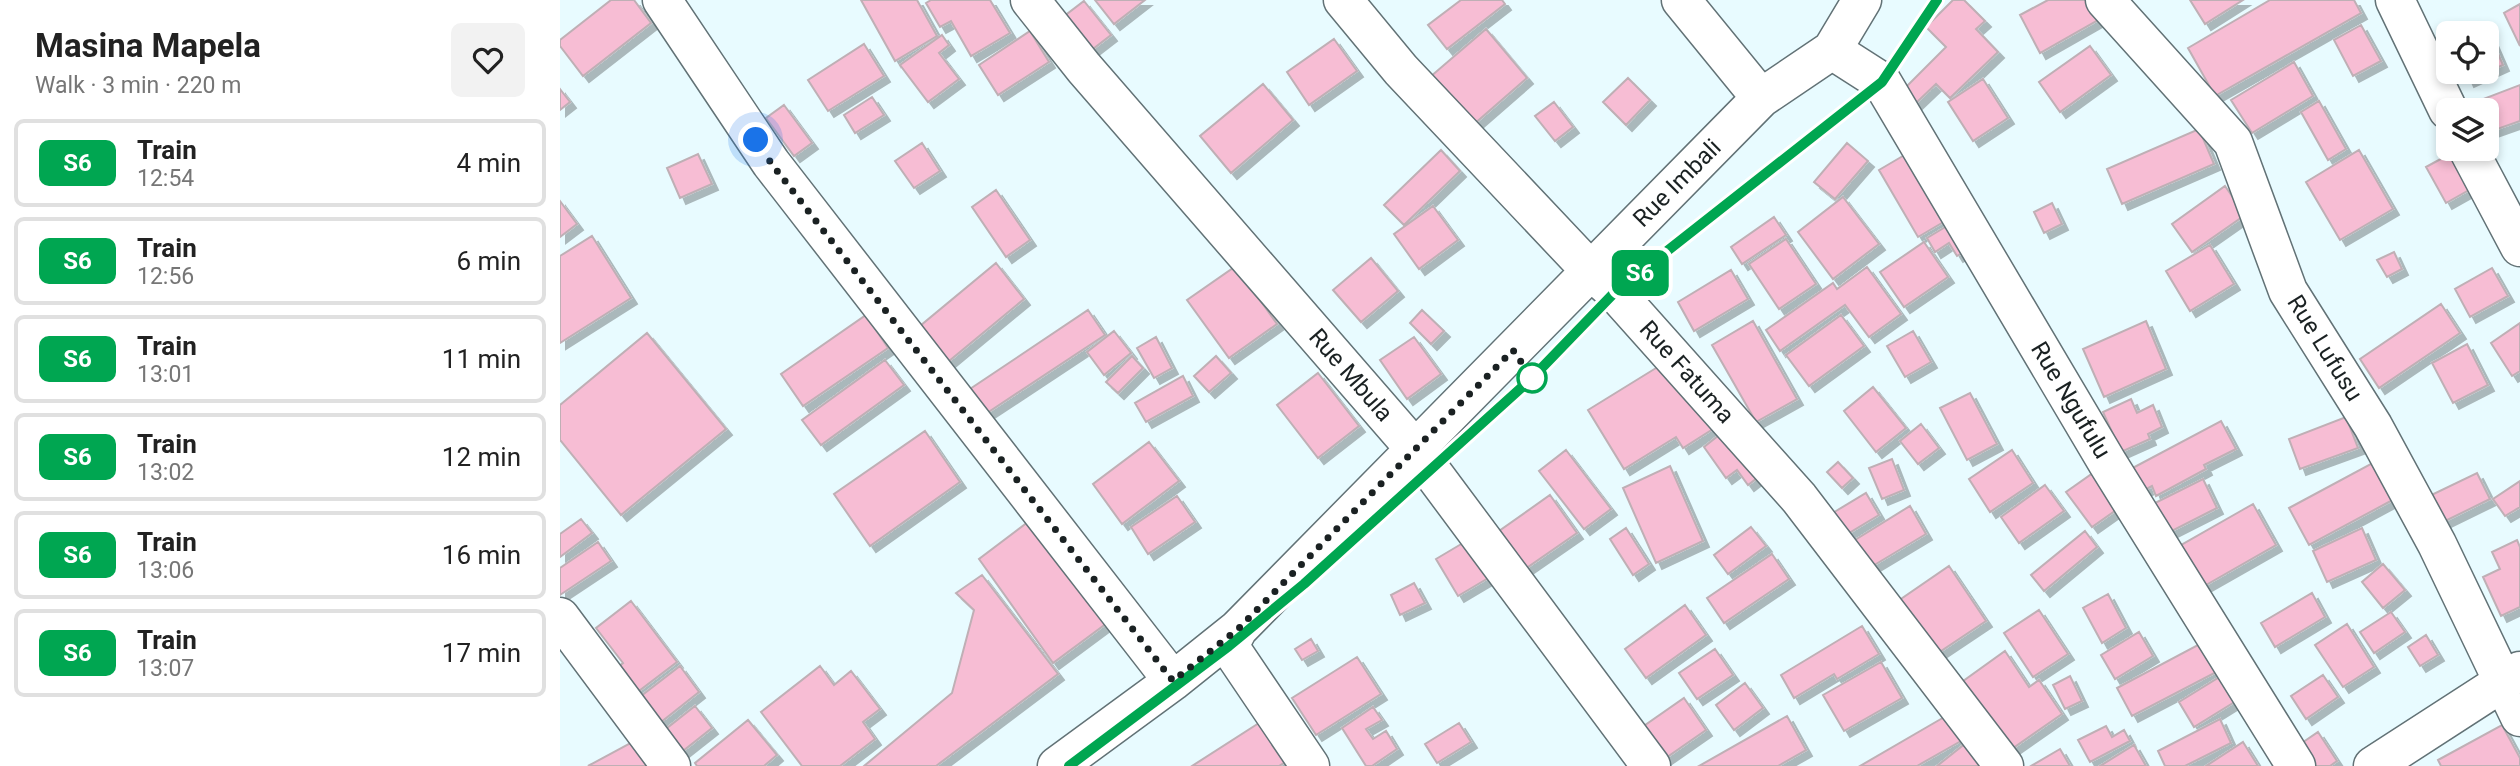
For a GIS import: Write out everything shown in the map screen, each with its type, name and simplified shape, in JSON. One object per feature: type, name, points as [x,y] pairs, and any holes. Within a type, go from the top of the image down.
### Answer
[{"type":"street","points":[[663,0],[771,163],[1173,681]]},
{"type":"street","name":"Rue Mbula","points":[[1030,0],[1084,68],[1415,449],[1651,766]]},
{"type":"street","name":"Rue Fatuma","points":[[1343,0],[1401,70],[1590,270],[1615,292],[1799,498],[2004,766]]},
{"type":"street","points":[[1681,0],[1761,98]]},
{"type":"street","name":"Rue Imbali","points":[[1057,766],[1173,681],[1238,629],[1761,98],[1832,50],[1862,0]]},
{"type":"street","name":"Rue Lufusu","points":[[2105,0],[2233,142],[2288,291],[2373,426],[2511,676],[2520,717]]},
{"type":"street","points":[[2395,0],[2442,98]]},
{"type":"street","name":"Rue Ngufulu","points":[[1832,50],[1882,82],[2107,462],[2296,766]]},
{"type":"street","points":[[2474,161],[2520,247]]},
{"type":"street","points":[[560,617],[671,766]]},
{"type":"street","points":[[1238,629],[1229,646],[1310,766]]},
{"type":"street","points":[[2373,766],[2511,676]]},
{"type":"building","points":[[611,0],[634,0],[651,23],[583,76],[560,46],[560,40]]},
{"type":"building","points":[[861,0],[917,0],[937,36],[895,61]]},
{"type":"building","points":[[931,0],[990,0],[1010,33],[971,56],[951,21],[940,27],[926,3]]},
{"type":"building","points":[[1095,0],[1145,0],[1114,24]]},
{"type":"building","points":[[1461,0],[1502,0],[1505,4],[1447,49],[1428,25]]},
{"type":"building","points":[[1953,0],[1964,0],[1985,21],[1976,29],[1998,52],[1950,98],[1936,84],[1916,103],[1903,90],[1946,47],[1926,27]]},
{"type":"building","points":[[2048,0],[2087,0],[2098,20],[2040,53],[2020,15]]},
{"type":"building","points":[[2190,0],[2243,0],[2205,24]]},
{"type":"building","points":[[2270,0],[2354,0],[2361,13],[2215,96],[2188,48]]},
{"type":"building","points":[[1084,1],[1111,35],[1089,52],[1063,17]]},
{"type":"building","points":[[2520,4],[2520,46],[2504,13]]},
{"type":"building","points":[[2361,25],[2381,61],[2353,76],[2334,40]]},
{"type":"building","points":[[1486,29],[1527,78],[1465,132],[1423,83]]},
{"type":"building","points":[[1030,31],[1049,62],[998,95],[979,65]]},
{"type":"building","points":[[942,35],[949,45],[939,53],[959,79],[928,102],[900,65]]},
{"type":"building","points":[[1334,39],[1357,71],[1309,105],[1287,72]]},
{"type":"building","points":[[864,44],[884,76],[828,111],[808,80]]},
{"type":"building","points":[[2090,46],[2111,75],[2060,112],[2039,82]]},
{"type":"building","points":[[2294,62],[2313,96],[2252,133],[2231,100]]},
{"type":"building","points":[[1628,78],[1650,100],[1626,125],[1603,102]]},
{"type":"building","points":[[1983,79],[2008,118],[1973,141],[1948,102]]},
{"type":"building","points":[[1263,84],[1293,120],[1231,173],[1200,136]]},
{"type":"building","points":[[2520,85],[2520,121],[2499,128],[2499,98],[2486,98]]},
{"type":"building","points":[[560,89],[570,102],[560,110]]},
{"type":"building","points":[[872,97],[884,115],[855,133],[844,115]]},
{"type":"building","points":[[2319,101],[2346,149],[2328,160],[2301,112]]},
{"type":"building","points":[[1554,102],[1573,127],[1555,141],[1535,116]]},
{"type":"building","points":[[784,105],[812,143],[794,156],[766,118]]},
{"type":"building","points":[[2199,129],[2214,164],[2122,204],[2107,169]]},
{"type":"building","points":[[922,143],[940,171],[914,188],[895,161]]},
{"type":"building","points":[[1847,143],[1868,161],[1835,199],[1814,182]]},
{"type":"building","points":[[1441,150],[1460,171],[1404,225],[1384,205]]},
{"type":"building","points":[[1913,150],[1952,217],[1918,237],[1879,170]]},
{"type":"building","points":[[2359,150],[2393,209],[2340,240],[2306,182]]},
{"type":"building","points":[[698,154],[712,184],[680,198],[667,168]]},
{"type":"building","points":[[2437,161],[2473,161],[2492,177],[2446,203],[2426,167]]},
{"type":"building","points":[[2225,186],[2245,215],[2192,252],[2172,224]]},
{"type":"building","points":[[996,190],[1030,240],[1006,257],[972,207]]},
{"type":"building","points":[[1843,197],[1879,244],[1833,279],[1798,232]]},
{"type":"building","points":[[560,201],[577,224],[560,237]]},
{"type":"building","points":[[2052,203],[2062,224],[2044,233],[2034,212]]},
{"type":"building","points":[[1433,206],[1458,240],[1419,269],[1394,234]]},
{"type":"building","points":[[1774,217],[1786,235],[1742,264],[1731,247]]},
{"type":"building","points":[[1957,220],[1974,246],[1957,256],[1949,243],[1935,252],[1927,238]]},
{"type":"building","points":[[592,236],[631,298],[560,343],[560,256]]},
{"type":"building","points":[[1786,239],[1816,284],[1779,309],[1749,264]]},
{"type":"building","points":[[1924,242],[1948,277],[1904,307],[1880,272]]},
{"type":"building","points":[[2210,245],[2234,284],[2190,311],[2166,271]]},
{"type":"building","points":[[2394,252],[2402,269],[2387,277],[2377,260]]},
{"type":"building","points":[[1371,258],[1398,291],[1361,322],[1333,290]]},
{"type":"building","points":[[996,263],[1024,299],[943,366],[914,331]]},
{"type":"building","points":[[1236,266],[1277,324],[1229,358],[1187,300]]},
{"type":"building","points":[[1867,267],[1901,314],[1869,337],[1845,305],[1780,351],[1766,330],[1833,283],[1837,289]]},
{"type":"building","points":[[2492,268],[2508,296],[2470,317],[2455,289]]},
{"type":"building","points":[[1731,270],[1748,299],[1694,331],[1678,302]]},
{"type":"building","points":[[2441,304],[2460,333],[2379,388],[2360,359]]},
{"type":"building","points":[[1088,310],[1105,335],[978,419],[961,395]]},
{"type":"building","points":[[1422,310],[1444,331],[1431,344],[1410,323]]},
{"type":"building","points":[[866,315],[888,348],[803,406],[781,374]]},
{"type":"building","points":[[1841,315],[1864,346],[1809,386],[1786,355]]},
{"type":"building","points":[[1753,321],[1797,399],[1756,422],[1712,345]]},
{"type":"building","points":[[2146,321],[2166,369],[2104,397],[2083,349]]},
{"type":"building","points":[[2520,323],[2520,371],[2512,376],[2491,343]]},
{"type":"building","points":[[1114,331],[1131,353],[1104,375],[1087,352]]},
{"type":"building","points":[[1913,331],[1931,362],[1905,377],[1887,346]]},
{"type":"building","points":[[647,333],[726,429],[621,515],[560,440],[560,405]]},
{"type":"building","points":[[1156,337],[1172,368],[1154,378],[1137,348]]},
{"type":"building","points":[[1414,337],[1441,374],[1407,399],[1380,360]]},
{"type":"building","points":[[2467,344],[2488,385],[2453,403],[2432,363]]},
{"type":"building","points":[[1132,356],[1143,368],[1118,393],[1106,382]]},
{"type":"building","points":[[1216,356],[1231,373],[1209,392],[1194,376]]},
{"type":"building","points":[[885,360],[904,385],[821,445],[802,420]]},
{"type":"building","points":[[1669,360],[1713,429],[1683,448],[1676,437],[1624,469],[1588,410]]},
{"type":"building","points":[[1318,373],[1359,426],[1318,458],[1277,405]]},
{"type":"building","points":[[1183,376],[1193,396],[1146,422],[1135,403]]},
{"type":"building","points":[[1873,387],[1906,428],[1876,452],[1844,411]]},
{"type":"building","points":[[1970,393],[1997,444],[1967,460],[1940,408]]},
{"type":"building","points":[[2131,399],[2137,413],[2153,405],[2162,427],[2148,434],[2150,439],[2121,452],[2103,412]]},
{"type":"building","points":[[2346,417],[2358,448],[2300,469],[2289,439]]},
{"type":"building","points":[[2221,421],[2236,449],[2204,465],[2206,469],[2156,496],[2152,486],[2139,493],[2127,471]]},
{"type":"building","points":[[1921,424],[1939,448],[1918,464],[1900,441]]},
{"type":"building","points":[[1728,428],[1761,475],[1748,485],[1737,470],[1726,478],[1704,447]]},
{"type":"building","points":[[925,431],[960,482],[870,546],[834,494]]},
{"type":"building","points":[[1149,442],[1179,481],[1122,524],[1093,484]]},
{"type":"building","points":[[1566,450],[1611,509],[1584,529],[1539,471]]},
{"type":"building","points":[[2012,450],[2033,483],[1990,512],[1969,479]]},
{"type":"building","points":[[1892,459],[1904,490],[1882,499],[1869,468]]},
{"type":"building","points":[[2380,459],[2400,496],[2309,545],[2289,508]]},
{"type":"building","points":[[1838,462],[1853,478],[1842,488],[1827,472]]},
{"type":"building","points":[[1670,466],[1703,541],[1656,563],[1623,488]]},
{"type":"building","points":[[2093,473],[2119,508],[2092,527],[2066,492]]},
{"type":"building","points":[[2477,473],[2490,499],[2433,527],[2421,500]]},
{"type":"building","points":[[2203,479],[2217,508],[2162,536],[2147,507]]},
{"type":"building","points":[[2520,481],[2520,507],[2505,516],[2493,499]]},
{"type":"building","points":[[2045,485],[2064,511],[2019,543],[2001,517]]},
{"type":"building","points":[[1866,493],[1879,515],[1844,536],[1831,514]]},
{"type":"building","points":[[1550,495],[1577,533],[1525,569],[1499,531]]},
{"type":"building","points":[[1177,496],[1195,522],[1148,554],[1131,527]]},
{"type":"building","points":[[2253,504],[2276,545],[2199,589],[2176,548]]},
{"type":"building","points":[[1910,506],[1926,534],[1871,567],[1855,540]]},
{"type":"building","points":[[581,519],[592,533],[560,557],[560,534]]},
{"type":"building","points":[[1032,519],[1107,623],[1053,663],[979,559]]},
{"type":"building","points":[[1751,527],[1766,546],[1728,574],[1714,555]]},
{"type":"building","points":[[1626,528],[1649,564],[1633,575],[1610,539]]},
{"type":"building","points":[[2362,528],[2376,560],[2327,582],[2313,551]]},
{"type":"building","points":[[2085,531],[2097,547],[2044,591],[2031,575]]},
{"type":"building","points":[[1468,540],[1490,577],[1458,596],[1436,559]]},
{"type":"building","points":[[2517,540],[2520,547],[2520,607],[2501,616],[2483,577],[2500,569],[2492,552]]},
{"type":"building","points":[[598,542],[611,561],[560,595],[560,568]]},
{"type":"building","points":[[1772,554],[1789,579],[1724,623],[1707,598]]},
{"type":"building","points":[[2383,564],[2405,590],[2383,608],[2362,582]]},
{"type":"building","points":[[1949,566],[1986,621],[1935,655],[1898,601]]},
{"type":"building","points":[[982,575],[1058,674],[936,766],[864,766],[952,693],[974,610],[956,593]]},
{"type":"building","points":[[1414,583],[1425,603],[1400,615],[1391,595]]},
{"type":"building","points":[[2312,593],[2325,617],[2275,647],[2261,623]]},
{"type":"building","points":[[2108,594],[2126,628],[2102,643],[2083,608]]},
{"type":"building","points":[[631,601],[677,662],[631,697],[612,672],[623,663],[596,628]]},
{"type":"building","points":[[1685,605],[1706,635],[1646,678],[1625,649]]},
{"type":"building","points":[[2039,610],[2068,654],[2033,677],[2004,633]]},
{"type":"building","points":[[2391,612],[2405,632],[2374,653],[2360,632]]},
{"type":"building","points":[[2347,624],[2374,667],[2343,687],[2315,645]]},
{"type":"building","points":[[1862,626],[1879,654],[1837,679],[1834,674],[1794,698],[1781,675]]},
{"type":"building","points":[[2139,632],[2153,656],[2115,679],[2101,655]]},
{"type":"building","points":[[2426,635],[2438,655],[2420,666],[2408,647]]},
{"type":"building","points":[[2211,638],[2226,667],[2132,716],[2117,688]]},
{"type":"building","points":[[1311,639],[1318,651],[1302,660],[1295,649]]},
{"type":"building","points":[[1715,649],[1733,675],[1697,699],[1679,673]]},
{"type":"building","points":[[2005,651],[2029,687],[2039,680],[2062,714],[2006,753],[1959,684]]},
{"type":"building","points":[[1357,657],[1381,694],[1316,735],[1292,698]]},
{"type":"building","points":[[1881,662],[1902,698],[1844,731],[1823,695]]},
{"type":"building","points":[[680,666],[699,692],[651,730],[632,703]]},
{"type":"building","points":[[820,666],[834,685],[851,671],[880,709],[863,722],[875,739],[840,766],[802,766],[761,712]]},
{"type":"building","points":[[2226,673],[2241,698],[2194,727],[2179,702]]},
{"type":"building","points":[[2323,675],[2338,697],[2306,719],[2291,696]]},
{"type":"building","points":[[2070,676],[2082,701],[2065,709],[2053,685]]},
{"type":"building","points":[[1745,683],[1763,708],[1734,730],[1716,705]]},
{"type":"building","points":[[1684,698],[1706,730],[1660,762],[1638,730]]},
{"type":"building","points":[[695,706],[712,728],[674,758],[657,736]]},
{"type":"building","points":[[1373,707],[1382,720],[1366,729],[1373,739],[1386,731],[1397,749],[1372,766],[1366,766],[1342,728]]},
{"type":"building","points":[[1273,714],[1298,754],[1279,766],[1192,766]]},
{"type":"building","points":[[1787,716],[1806,750],[1778,766],[1699,766]]},
{"type":"building","points":[[1946,716],[1961,741],[1917,766],[1860,766]]},
{"type":"building","points":[[2220,719],[2231,743],[2185,766],[2165,766],[2158,751]]},
{"type":"building","points":[[748,720],[777,755],[764,766],[697,766],[695,763]]},
{"type":"building","points":[[1459,723],[1471,742],[1437,763],[1425,744]]},
{"type":"building","points":[[2502,725],[2520,758],[2520,766],[2441,766],[2438,760]]},
{"type":"building","points":[[2106,726],[2112,737],[2124,730],[2130,741],[2090,762],[2078,740]]},
{"type":"building","points":[[2318,732],[2337,761],[2330,766],[2308,766],[2296,747]]},
{"type":"building","points":[[636,740],[650,766],[588,766]]},
{"type":"building","points":[[2243,742],[2258,766],[2206,766]]},
{"type":"building","points":[[1966,743],[1985,766],[1937,766]]},
{"type":"building","points":[[2134,745],[2146,766],[2100,766]]},
{"type":"building","points":[[2060,749],[2070,766],[2031,766]]},
{"type":"railway","points":[[1069,766],[1229,646],[1304,584],[1532,378],[1615,292],[1882,82],[1937,0]]},
{"type":"train","name":"S6","points":[[1069,766],[1229,646],[1304,584],[1532,378],[1615,292],[1882,82],[1937,0]]},
{"type":"route","points":[[756,140],[771,163],[1173,681],[1238,629],[1513,350],[1532,378]]}]
